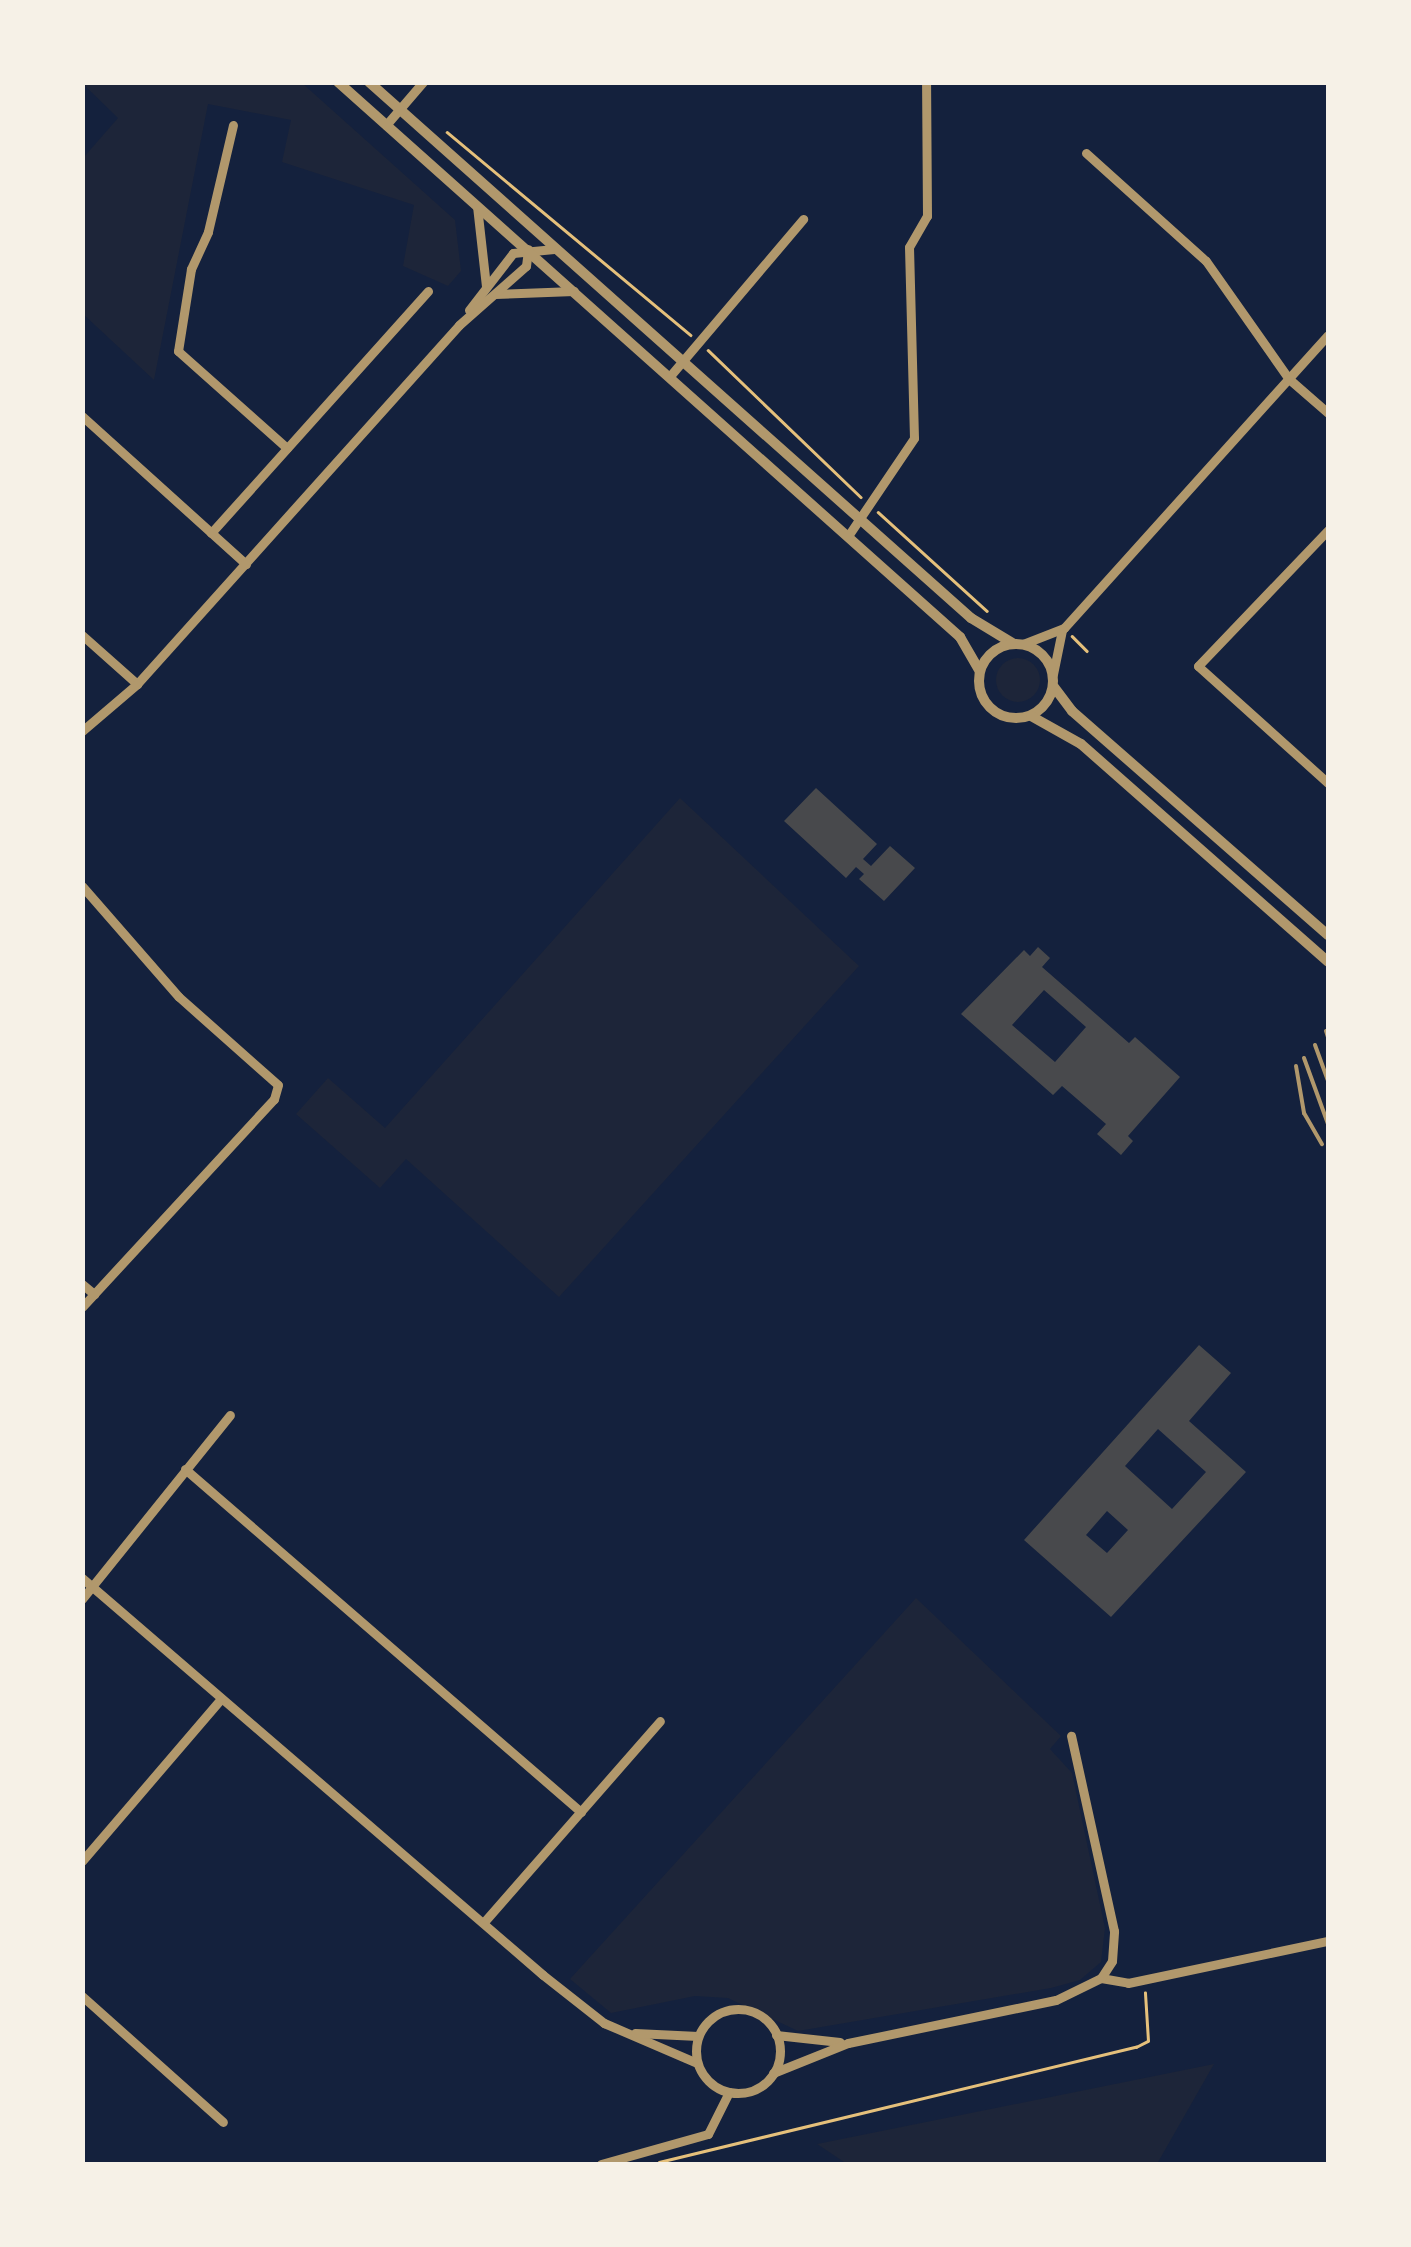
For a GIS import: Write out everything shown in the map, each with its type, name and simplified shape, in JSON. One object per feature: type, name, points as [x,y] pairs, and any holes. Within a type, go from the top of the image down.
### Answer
[{"type":"street","points":[[338,82],[960,637],[980,672]]},
{"type":"street","points":[[369,82],[970,618],[1041,653],[1072,711],[1328,935]]},
{"type":"street","points":[[386,125],[423,82]]},
{"type":"street","points":[[848,536],[914,438],[909,248],[927,216],[926,82]]},
{"type":"street","points":[[233,125],[208,232],[190,268],[178,350],[287,448]]},
{"type":"street","points":[[1086,154],[1206,262],[1289,378],[1328,413]]},
{"type":"street","points":[[478,206],[489,290]]},
{"type":"street","points":[[670,376],[803,219]]},
{"type":"street","points":[[489,290],[526,266],[528,249]]},
{"type":"street","points":[[82,731],[138,684],[459,325],[513,253],[554,249]]},
{"type":"street","points":[[489,290],[547,288],[576,292]]},
{"type":"street","points":[[211,533],[428,292]]},
{"type":"street","points":[[1328,335],[1063,629],[987,658],[980,672],[980,692],[991,709],[1010,718],[1031,716],[1081,744],[1328,962]]},
{"type":"street","points":[[82,416],[246,564]]},
{"type":"street","points":[[1328,530],[1198,666],[1328,784]]},
{"type":"street","points":[[1031,716],[1054,680],[1063,629]]},
{"type":"street","points":[[82,635],[138,684]]},
{"type":"street","points":[[82,886],[169,986],[278,1085],[274,1099],[82,1306]]},
{"type":"street","points":[[82,1284],[94,1294]]},
{"type":"street","points":[[82,1599],[230,1415]]},
{"type":"street","points":[[186,1469],[581,1812]]},
{"type":"street","points":[[82,1578],[604,2023],[697,2063]]},
{"type":"street","points":[[82,1861],[221,1699]]},
{"type":"street","points":[[484,1922],[660,1721]]},
{"type":"street","points":[[1071,1736],[1114,1931],[1112,1961],[1101,1978]]},
{"type":"street","points":[[848,2042],[776,2035],[760,2016],[737,2009],[714,2017],[698,2036],[697,2063],[706,2078],[729,2092],[754,2090],[773,2074],[848,2042],[1056,2000],[1101,1978],[1144,1980],[1328,1941]]},
{"type":"street","points":[[82,1996],[222,2122]]},
{"type":"street","points":[[604,2023],[650,2037],[698,2036]]},
{"type":"street","points":[[773,2074],[776,2035]]},
{"type":"street","points":[[601,2164],[708,2134],[729,2092]]},
{"type":"lane","points":[[1314,1045],[1328,1080]]},
{"type":"lane","points":[[1304,1058],[1328,1124]]},
{"type":"lane","points":[[1296,1066],[1304,1113],[1322,1144]]},
{"type":"path","points":[[438,125],[697,340],[1000,623]]},
{"type":"path","points":[[1063,629],[1087,652]]},
{"type":"path","points":[[648,2164],[1136,2048],[1148,2041],[1144,1980]]},
{"type":"shaded area","points":[[82,83],[302,83],[455,220],[461,271],[448,286],[403,266],[414,205],[282,162],[291,120],[208,104],[154,380],[83,314],[83,158],[118,118]]},
{"type":"shaded area","points":[[1018,658],[1034,664],[1040,680],[1034,696],[1018,702],[1002,696],[996,680],[1002,664]]},
{"type":"shaded area","points":[[680,798],[859,966],[559,1297],[406,1159],[380,1188],[296,1114],[328,1078],[385,1128]]},
{"type":"shaded area","points":[[916,1598],[1061,1736],[1050,1749],[1072,1773],[1105,1928],[1101,1962],[1080,1980],[1051,1988],[798,2031],[728,1998],[695,1996],[611,2013],[570,1979]]},
{"type":"shaded area","points":[[1214,2064],[1157,2164],[847,2164],[817,2144]]},
{"type":"building","points":[[816,788],[877,844],[863,859],[871,866],[890,846],[915,868],[884,901],[859,879],[864,874],[856,867],[846,878],[784,821]]},
{"type":"building","points":[[1038,947],[1050,958],[1042,967],[1129,1043],[1135,1037],[1180,1077],[1128,1136],[1133,1141],[1121,1155],[1097,1134],[1106,1124],[1062,1086],[1053,1095],[961,1014],[1024,950],[1030,956]],"holes":[[[1044,990],[1086,1027],[1055,1062],[1012,1025]]]},
{"type":"building","points":[[1199,1345],[1231,1373],[1189,1421],[1246,1472],[1111,1617],[1024,1540]],"holes":[[[1158,1429],[1206,1472],[1172,1509],[1125,1466]],[[1107,1511],[1128,1530],[1107,1553],[1086,1535]]]}]
